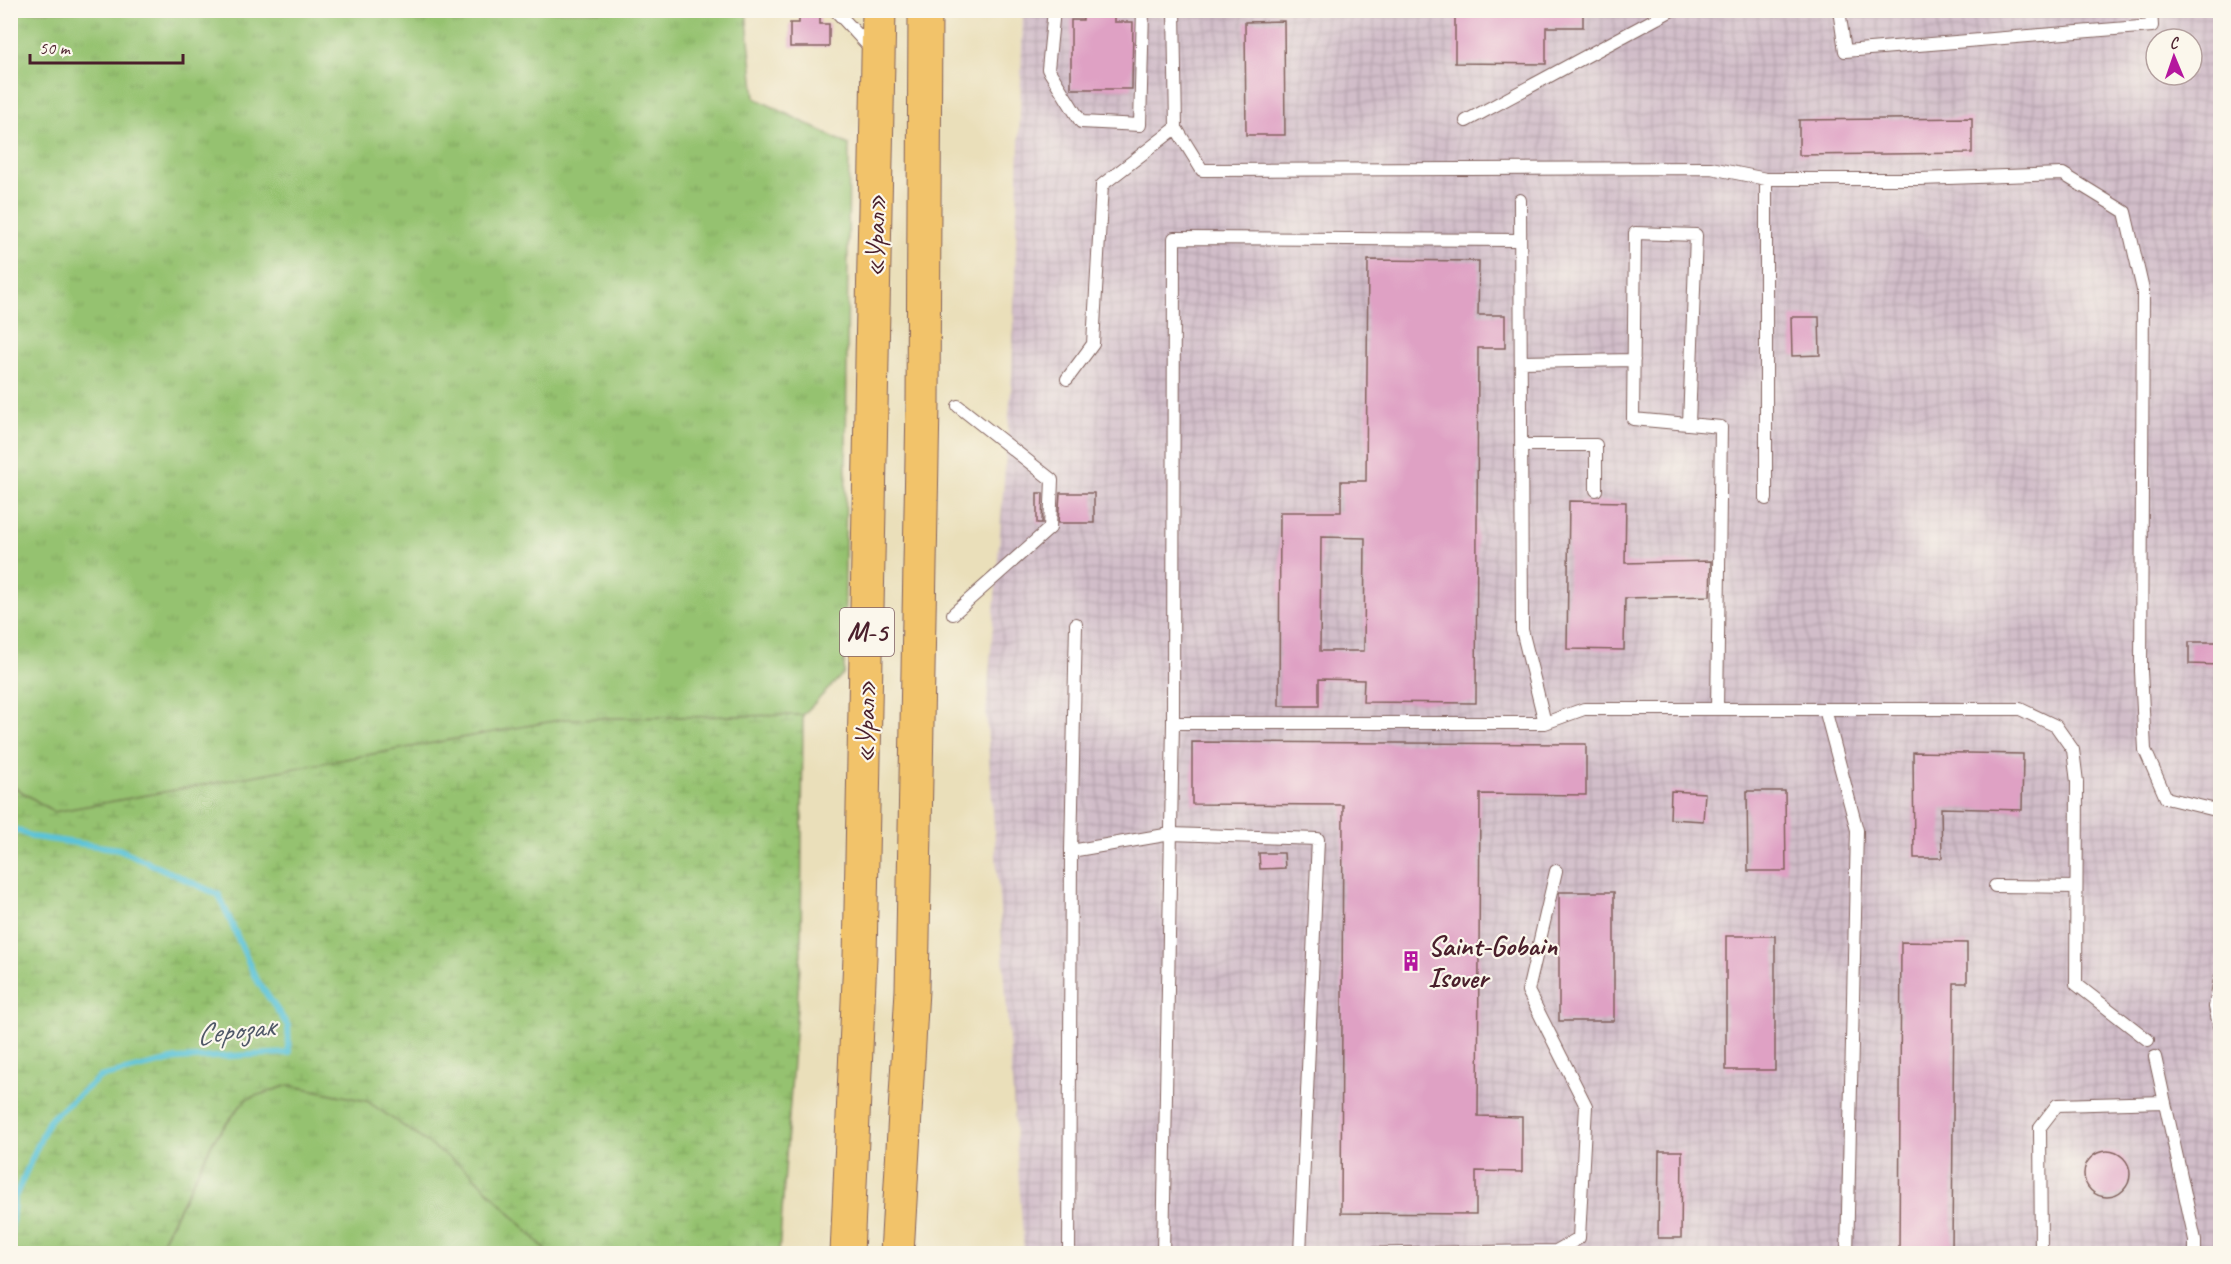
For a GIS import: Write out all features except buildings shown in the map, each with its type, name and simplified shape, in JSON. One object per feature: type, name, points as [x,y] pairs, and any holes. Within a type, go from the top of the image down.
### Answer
[{"type":"main road","name":"«Урал»","points":[[847,1254],[860,957],[879,10]]},
{"type":"main road","name":"«Урал»","points":[[897,1254],[912,990],[923,415],[925,10]]},
{"type":"lane","points":[[835,10],[879,58]]},
{"type":"lane","points":[[1054,10],[1048,69],[1081,122],[1140,125],[1143,10]]},
{"type":"lane","points":[[1174,10],[1176,128],[1202,170],[1711,168],[1766,178],[1920,179],[2063,174],[2126,212],[2143,290],[2141,671],[2145,750],[2166,798],[2220,810]]},
{"type":"lane","points":[[1466,121],[1672,10]]},
{"type":"lane","points":[[1839,10],[1845,51],[2152,27],[2151,10]]},
{"type":"lane","points":[[1067,379],[1093,344],[1102,185],[1176,128]]},
{"type":"lane","points":[[1766,178],[1766,500]]},
{"type":"lane","points":[[1520,200],[1522,630],[1545,723]]},
{"type":"lane","points":[[1689,424],[1696,235],[1635,233],[1633,418],[1689,424],[1721,427],[1717,709]]},
{"type":"lane","points":[[1163,1254],[1173,723],[1174,238],[1520,240]]},
{"type":"lane","points":[[1521,362],[1634,360]]},
{"type":"lane","points":[[952,615],[1050,528],[1052,480],[958,406]]},
{"type":"lane","points":[[1521,444],[1596,445],[1596,490]]},
{"type":"lane","points":[[1069,1254],[1071,851],[1076,624]]},
{"type":"lane","points":[[1173,723],[1545,723],[1584,709],[2020,709],[2056,726],[2073,750],[2077,782],[2076,984],[2148,1040]]},
{"type":"lane","points":[[1825,709],[1857,830],[1847,1254]]},
{"type":"lane","points":[[1071,851],[1171,834],[1318,839],[1300,1254]]},
{"type":"lane","points":[[1342,1254],[1556,1251],[1579,1238],[1586,1106],[1528,991],[1556,871]]},
{"type":"lane","points":[[1995,886],[2076,887]]},
{"type":"lane","points":[[2220,979],[2215,1008],[2220,1029]]},
{"type":"lane","points":[[2155,1057],[2195,1240],[2195,1254]]},
{"type":"lane","points":[[2041,1254],[2040,1127],[2056,1105],[2165,1102]]},
{"type":"shaded area","points":[[1023,11],[2220,11],[2220,1253],[1024,1253],[986,714],[1012,375]]},
{"type":"green space","points":[[10,11],[746,11],[755,98],[849,145],[844,673],[803,715],[565,719],[54,812],[11,785]]},
{"type":"green space","points":[[803,715],[801,952],[779,1253],[549,1253],[470,1172],[367,1101],[289,1085],[246,1099],[214,1139],[156,1253],[11,1253],[11,785],[54,812],[565,719]]},
{"type":"green space","points":[[289,1085],[367,1101],[470,1172],[549,1253],[156,1254],[214,1140],[246,1099]]},
{"type":"waterway","name":"Серозак","points":[[10,827],[33,837],[119,849],[219,895],[255,977],[288,1026],[289,1053],[176,1059],[100,1077],[49,1120],[14,1199],[10,1240]]},
{"type":"place","name":"Saint-Gobain Isover","points":[[1411,961]]}]
